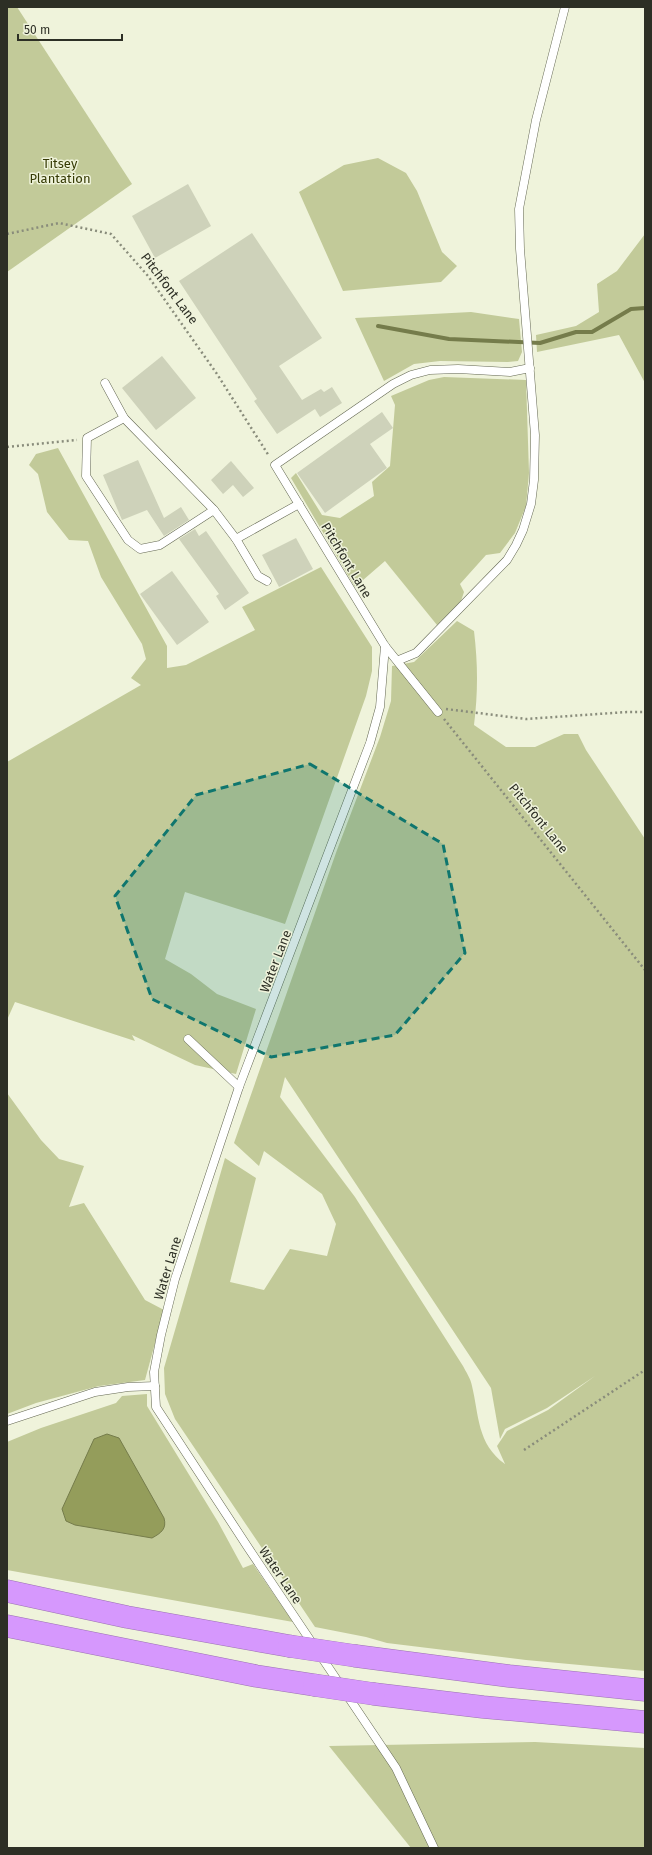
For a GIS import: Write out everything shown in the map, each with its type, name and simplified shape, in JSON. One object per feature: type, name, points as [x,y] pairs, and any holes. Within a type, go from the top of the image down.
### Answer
[{"type":"highway","points":[[7,1591],[127,1617],[289,1646],[509,1676],[645,1690]]},
{"type":"highway","points":[[7,1626],[248,1674],[314,1685],[374,1694],[498,1708],[645,1722]]},
{"type":"lane","points":[[399,660],[416,653],[506,560],[516,545],[531,504],[534,480],[535,435],[520,249],[520,209],[524,177],[536,120],[565,7]]},
{"type":"lane","points":[[275,465],[393,384],[411,375],[430,370],[458,369],[510,372],[530,368]]},
{"type":"lane","points":[[105,383],[124,418],[214,510],[236,539],[258,576],[267,581]]},
{"type":"lane","points":[[124,418],[87,438],[86,476],[128,540],[140,549],[160,545],[214,510]]},
{"type":"lane","name":"Pitchfont Lane","points":[[275,465],[385,646],[399,660],[438,712]]},
{"type":"lane","points":[[236,539],[299,504]]},
{"type":"lane","name":"Water Lane","points":[[385,646],[380,707],[370,743],[239,1087],[175,1279],[161,1335],[154,1372],[156,1407],[396,1768],[434,1848]]},
{"type":"lane","points":[[188,1039],[239,1087]]},
{"type":"lane","points":[[7,1421],[95,1392],[128,1387],[155,1386]]},
{"type":"path","name":"Pitchfont Lane","points":[[7,234],[59,223],[111,234],[148,276],[217,374],[275,465]]},
{"type":"path","points":[[7,447],[55,443],[87,438]]},
{"type":"path","points":[[438,712],[446,709],[526,719],[645,712]]},
{"type":"path","name":"Pitchfont Lane","points":[[438,712],[645,970]]},
{"type":"path","points":[[524,1450],[645,1370]]},
{"type":"highlighted area","points":[[310,764],[443,844],[465,953],[395,1035],[271,1057],[152,999],[115,896],[196,795]]},
{"type":"green space","name":"Titsey Plantation","points":[[7,7],[17,7],[132,184],[7,272]]},
{"type":"green space","points":[[378,158],[406,173],[417,191],[442,252],[457,266],[441,282],[343,291],[299,192],[344,165]]},
{"type":"green space","points":[[645,234],[645,383],[619,335],[537,352],[536,335],[576,326],[599,312],[597,284],[617,271]]},
{"type":"green space","points":[[471,312],[519,319],[522,352],[518,361],[440,361],[414,364],[384,381],[355,318]]},
{"type":"green space","points":[[444,377],[526,380],[529,473],[526,506],[515,533],[500,553],[486,555],[460,584],[464,592],[461,601],[437,625],[385,561],[355,587],[291,478],[296,473],[322,515],[340,518],[374,496],[372,482],[390,466],[395,405],[391,396],[429,380]]},
{"type":"green space","points":[[58,448],[167,646],[167,668],[186,665],[255,630],[242,607],[321,567],[372,647],[372,671],[366,696],[285,924],[185,892],[165,959],[191,974],[217,994],[256,1009],[236,1074],[195,1065],[132,1035],[135,1041],[15,1002],[7,1020],[7,762],[141,685],[131,678],[146,659],[142,644],[101,577],[88,541],[69,540],[47,512],[38,474],[29,465],[36,454]]},
{"type":"green space","points":[[457,621],[474,631],[477,678],[474,725],[506,747],[535,747],[564,734],[578,734],[586,750],[645,839],[645,1671],[526,1660],[387,1643],[366,1637],[315,1627],[175,1419],[165,1394],[164,1368],[225,1158],[256,1178],[230,1282],[264,1290],[290,1249],[327,1256],[336,1224],[322,1194],[264,1151],[259,1166],[234,1143],[337,850],[380,737],[391,701],[392,666],[414,662]],"holes":[[[285,1077],[491,1388],[500,1439],[505,1429],[547,1408],[595,1376],[548,1410],[507,1431],[497,1446],[505,1464],[496,1456],[484,1438],[478,1418],[470,1378],[355,1197],[280,1097]]]},
{"type":"green space","points":[[7,1093],[41,1140],[59,1159],[84,1166],[69,1207],[84,1203],[145,1300],[164,1310],[145,1380],[99,1386],[36,1403],[7,1414]]},
{"type":"green space","points":[[147,1394],[147,1406],[218,1522],[243,1568],[253,1564],[293,1622],[7,1570],[7,1442],[41,1428],[116,1403],[122,1396]]},
{"type":"green space","points":[[535,1742],[645,1748],[645,1848],[411,1848],[329,1746]]},
{"type":"shaded area","points":[[107,1434],[119,1438],[164,1518],[164,1528],[152,1538],[75,1525],[66,1521],[62,1509],[94,1439]]},
{"type":"building","points":[[188,184],[211,226],[155,258],[132,216]]},
{"type":"building","points":[[252,233],[322,338],[279,366],[302,400],[321,389],[324,392],[332,387],[342,403],[320,417],[315,409],[277,434],[254,401],[257,399],[179,281]]},
{"type":"building","points":[[162,356],[196,398],[156,430],[122,388]]},
{"type":"building","points":[[382,412],[393,428],[370,444],[387,468],[325,513],[297,473]]},
{"type":"building","points":[[138,460],[164,518],[181,507],[189,520],[164,536],[147,510],[122,520],[103,475]]},
{"type":"building","points":[[231,461],[254,488],[243,497],[233,485],[223,494],[211,480]]},
{"type":"building","points":[[195,529],[199,536],[206,531],[249,593],[225,610],[216,596],[219,594],[179,539]]},
{"type":"building","points":[[296,538],[313,569],[279,587],[262,555]]},
{"type":"building","points":[[172,571],[209,622],[177,645],[140,594]]},
{"type":"waterway","points":[[378,326],[449,339],[540,343],[576,332],[592,332],[631,309],[645,308]]}]
